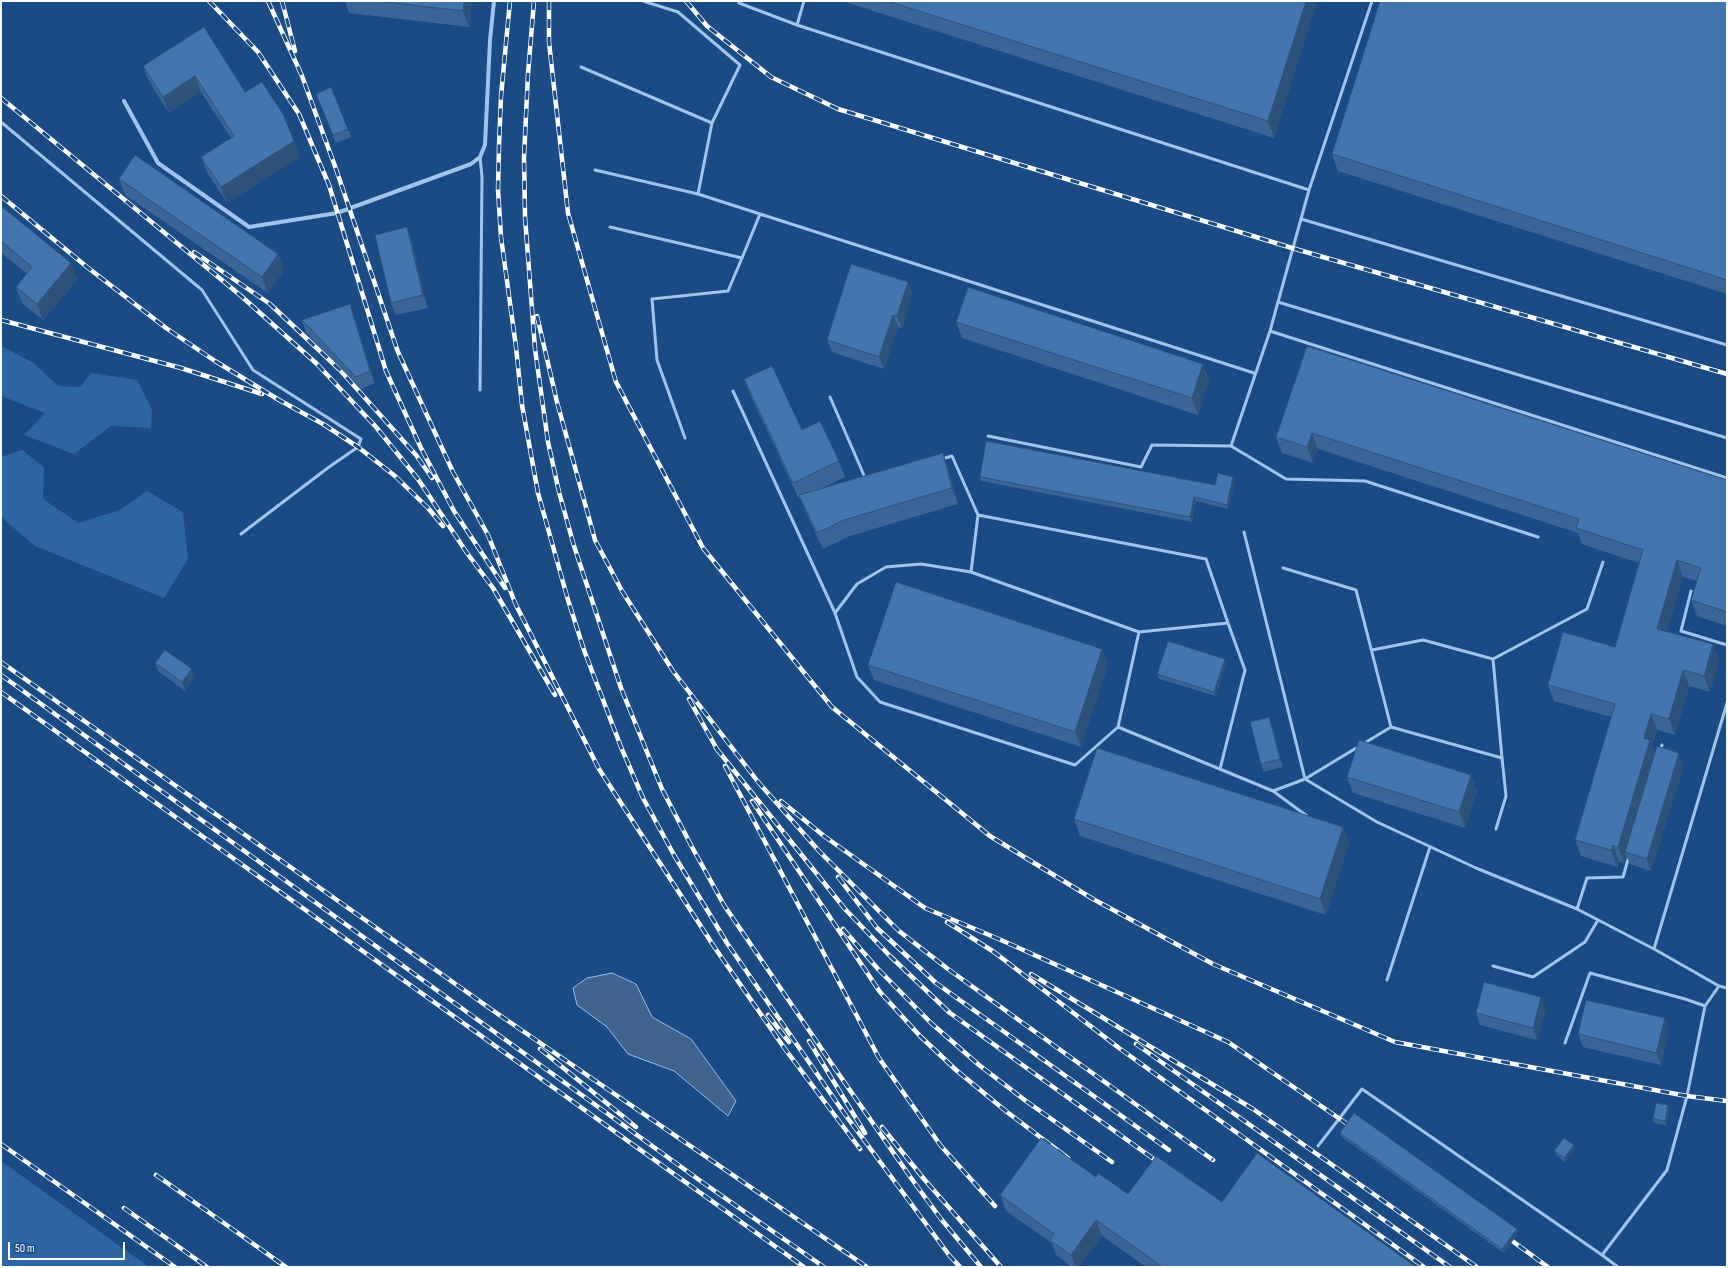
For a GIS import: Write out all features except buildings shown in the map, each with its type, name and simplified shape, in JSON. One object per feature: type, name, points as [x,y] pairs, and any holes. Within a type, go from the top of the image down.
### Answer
[{"type":"street","points":[[124,101],[158,163],[249,227],[338,213],[471,164],[480,157],[485,145],[490,40],[494,1]]},
{"type":"lane","points":[[643,1],[678,12],[740,64],[712,123],[698,194]]},
{"type":"lane","points":[[738,1],[739,3],[797,25],[1309,190]]},
{"type":"lane","points":[[797,25],[804,1]]},
{"type":"lane","points":[[1231,446],[1254,373],[1270,331],[1309,190],[1372,1]]},
{"type":"lane","points":[[581,67],[712,123]]},
{"type":"lane","points":[[1,122],[202,290],[253,370],[361,439],[358,447],[329,467],[241,534]]},
{"type":"lane","points":[[480,157],[482,185],[480,390]]},
{"type":"lane","points":[[595,170],[698,194],[1254,373]]},
{"type":"lane","points":[[685,438],[657,360],[652,299],[728,290],[760,214]]},
{"type":"lane","points":[[1301,218],[1727,345]]},
{"type":"lane","points":[[610,227],[742,258]]},
{"type":"lane","points":[[1278,302],[1727,438]]},
{"type":"lane","points":[[1270,331],[1727,478]]},
{"type":"lane","points":[[733,391],[835,613],[857,676],[880,702],[1076,765],[1118,727],[1139,632]]},
{"type":"lane","points":[[830,397],[867,483]]},
{"type":"lane","points":[[988,436],[1141,467],[1152,444],[1231,446],[1286,479],[1365,481],[1538,537]]},
{"type":"lane","points":[[938,461],[952,456],[978,515],[971,572]]},
{"type":"lane","points":[[978,515],[1206,559],[1245,670],[1220,769]]},
{"type":"lane","points":[[1244,532],[1305,779],[1376,822],[1476,868],[1577,909],[1654,949],[1719,986],[1727,988]]},
{"type":"lane","points":[[1372,650],[1423,640],[1493,659],[1587,609],[1603,562]]},
{"type":"lane","points":[[835,613],[857,584],[886,567],[920,564],[971,572],[1139,632],[1228,623]]},
{"type":"lane","points":[[1283,568],[1356,590],[1391,727]]},
{"type":"lane","points":[[1691,591],[1681,631],[1727,645]]},
{"type":"lane","points":[[1493,659],[1506,796],[1496,829]]},
{"type":"lane","points":[[1654,949],[1727,703]]},
{"type":"lane","points":[[1118,727],[1273,791],[1309,818]]},
{"type":"lane","points":[[1273,791],[1305,779],[1391,727],[1502,758]]},
{"type":"lane","points":[[1660,752],[1662,745]]},
{"type":"lane","points":[[1387,980],[1430,847]]},
{"type":"lane","points":[[1577,909],[1587,878],[1623,877],[1630,855]]},
{"type":"lane","points":[[1493,966],[1533,977],[1585,942],[1598,920]]},
{"type":"lane","points":[[1565,1043],[1590,973],[1685,999],[1705,1006]]},
{"type":"lane","points":[[1602,1255],[1667,1170],[1687,1096],[1705,1006],[1719,986]]},
{"type":"lane","points":[[1318,1146],[1362,1089],[1618,1267]]},
{"type":"shaded area","points":[[1,346],[34,363],[58,386],[80,387],[91,373],[137,380],[152,410],[151,428],[111,426],[74,454],[24,435],[45,413],[1,396]]},
{"type":"shaded area","points":[[22,450],[44,467],[43,499],[78,523],[120,510],[147,491],[183,512],[188,559],[164,598],[35,546],[1,517],[1,457]]},
{"type":"shaded area","points":[[612,973],[636,984],[652,1017],[691,1039],[736,1101],[728,1116],[674,1071],[628,1054],[607,1027],[577,1005],[573,988],[587,978]]},
{"type":"shaded area","points":[[1,1161],[149,1267],[1,1267]]},
{"type":"railway","points":[[209,1],[258,52],[299,114],[329,185],[386,371],[421,448],[454,511],[505,588]]},
{"type":"railway","points":[[268,1],[302,76],[336,169],[398,352],[453,472],[488,535],[516,605],[599,769],[715,948],[785,1049],[860,1149]]},
{"type":"railway","points":[[282,1],[295,51]]},
{"type":"railway","points":[[510,1],[501,96],[499,146],[498,190],[501,237],[516,347],[522,405],[538,493],[568,600],[584,650],[621,747],[643,798],[674,855],[727,943],[844,1113],[949,1255],[960,1267]]},
{"type":"railway","points":[[534,1],[528,74],[524,157],[525,217],[535,349],[548,442],[559,492],[574,546],[621,688],[662,789],[724,905],[911,1178],[941,1219],[981,1267]]},
{"type":"railway","points":[[549,1],[549,42],[568,213],[616,382],[703,548],[832,707],[990,836],[1093,899],[1213,964],[1395,1042],[1687,1096],[1727,1101]]},
{"type":"railway","points":[[686,1],[707,26],[771,77],[838,109],[1292,248],[1727,374]]},
{"type":"railway","points":[[1,98],[240,295],[317,364],[376,427],[418,479],[467,553],[493,588],[555,695]]},
{"type":"railway","points":[[1,196],[87,267],[166,328],[215,361],[279,400],[323,424],[358,447],[395,476],[428,508],[443,526]]},
{"type":"railway","points":[[194,252],[270,304],[340,370],[416,455],[432,478]]},
{"type":"railway","points":[[537,316],[557,402],[595,540],[622,591],[673,671],[759,783],[819,851],[899,931],[948,969],[1213,1160]]},
{"type":"railway","points":[[1,320],[181,368],[262,394]]},
{"type":"railway","points":[[1,662],[495,1012],[867,1267]]},
{"type":"railway","points":[[1,675],[702,1182],[824,1267]]},
{"type":"railway","points":[[1,692],[804,1267]]},
{"type":"railway","points":[[689,699],[718,751]]},
{"type":"railway","points":[[716,748],[845,909],[890,956],[950,1013],[1162,1165]]},
{"type":"railway","points":[[725,766],[879,1058],[941,1146],[995,1206]]},
{"type":"railway","points":[[752,801],[880,992],[920,1036],[956,1070],[1007,1112],[1068,1158]]},
{"type":"railway","points":[[781,801],[824,836],[925,908],[1001,940],[1228,1042],[1356,1130]]},
{"type":"railway","points":[[838,877],[877,928],[936,983],[1169,1150]]},
{"type":"railway","points":[[947,922],[994,952],[1119,1048],[1424,1267]]},
{"type":"railway","points":[[843,929],[878,969],[931,1023],[979,1065],[1026,1101],[1112,1162]]},
{"type":"railway","points":[[1031,974],[1253,1109],[1477,1267]]},
{"type":"railway","points":[[768,1015],[789,1042]]},
{"type":"railway","points":[[809,1041],[865,1133]]},
{"type":"railway","points":[[1136,1044],[1450,1267]]},
{"type":"railway","points":[[540,1049],[636,1127]]},
{"type":"railway","points":[[882,1127],[924,1179],[1001,1267]]},
{"type":"railway","points":[[1,1144],[175,1267]]},
{"type":"railway","points":[[156,1175],[286,1267]]},
{"type":"railway","points":[[124,1208],[207,1267]]},
{"type":"railway","points":[[1504,1235],[1548,1267]]}]
